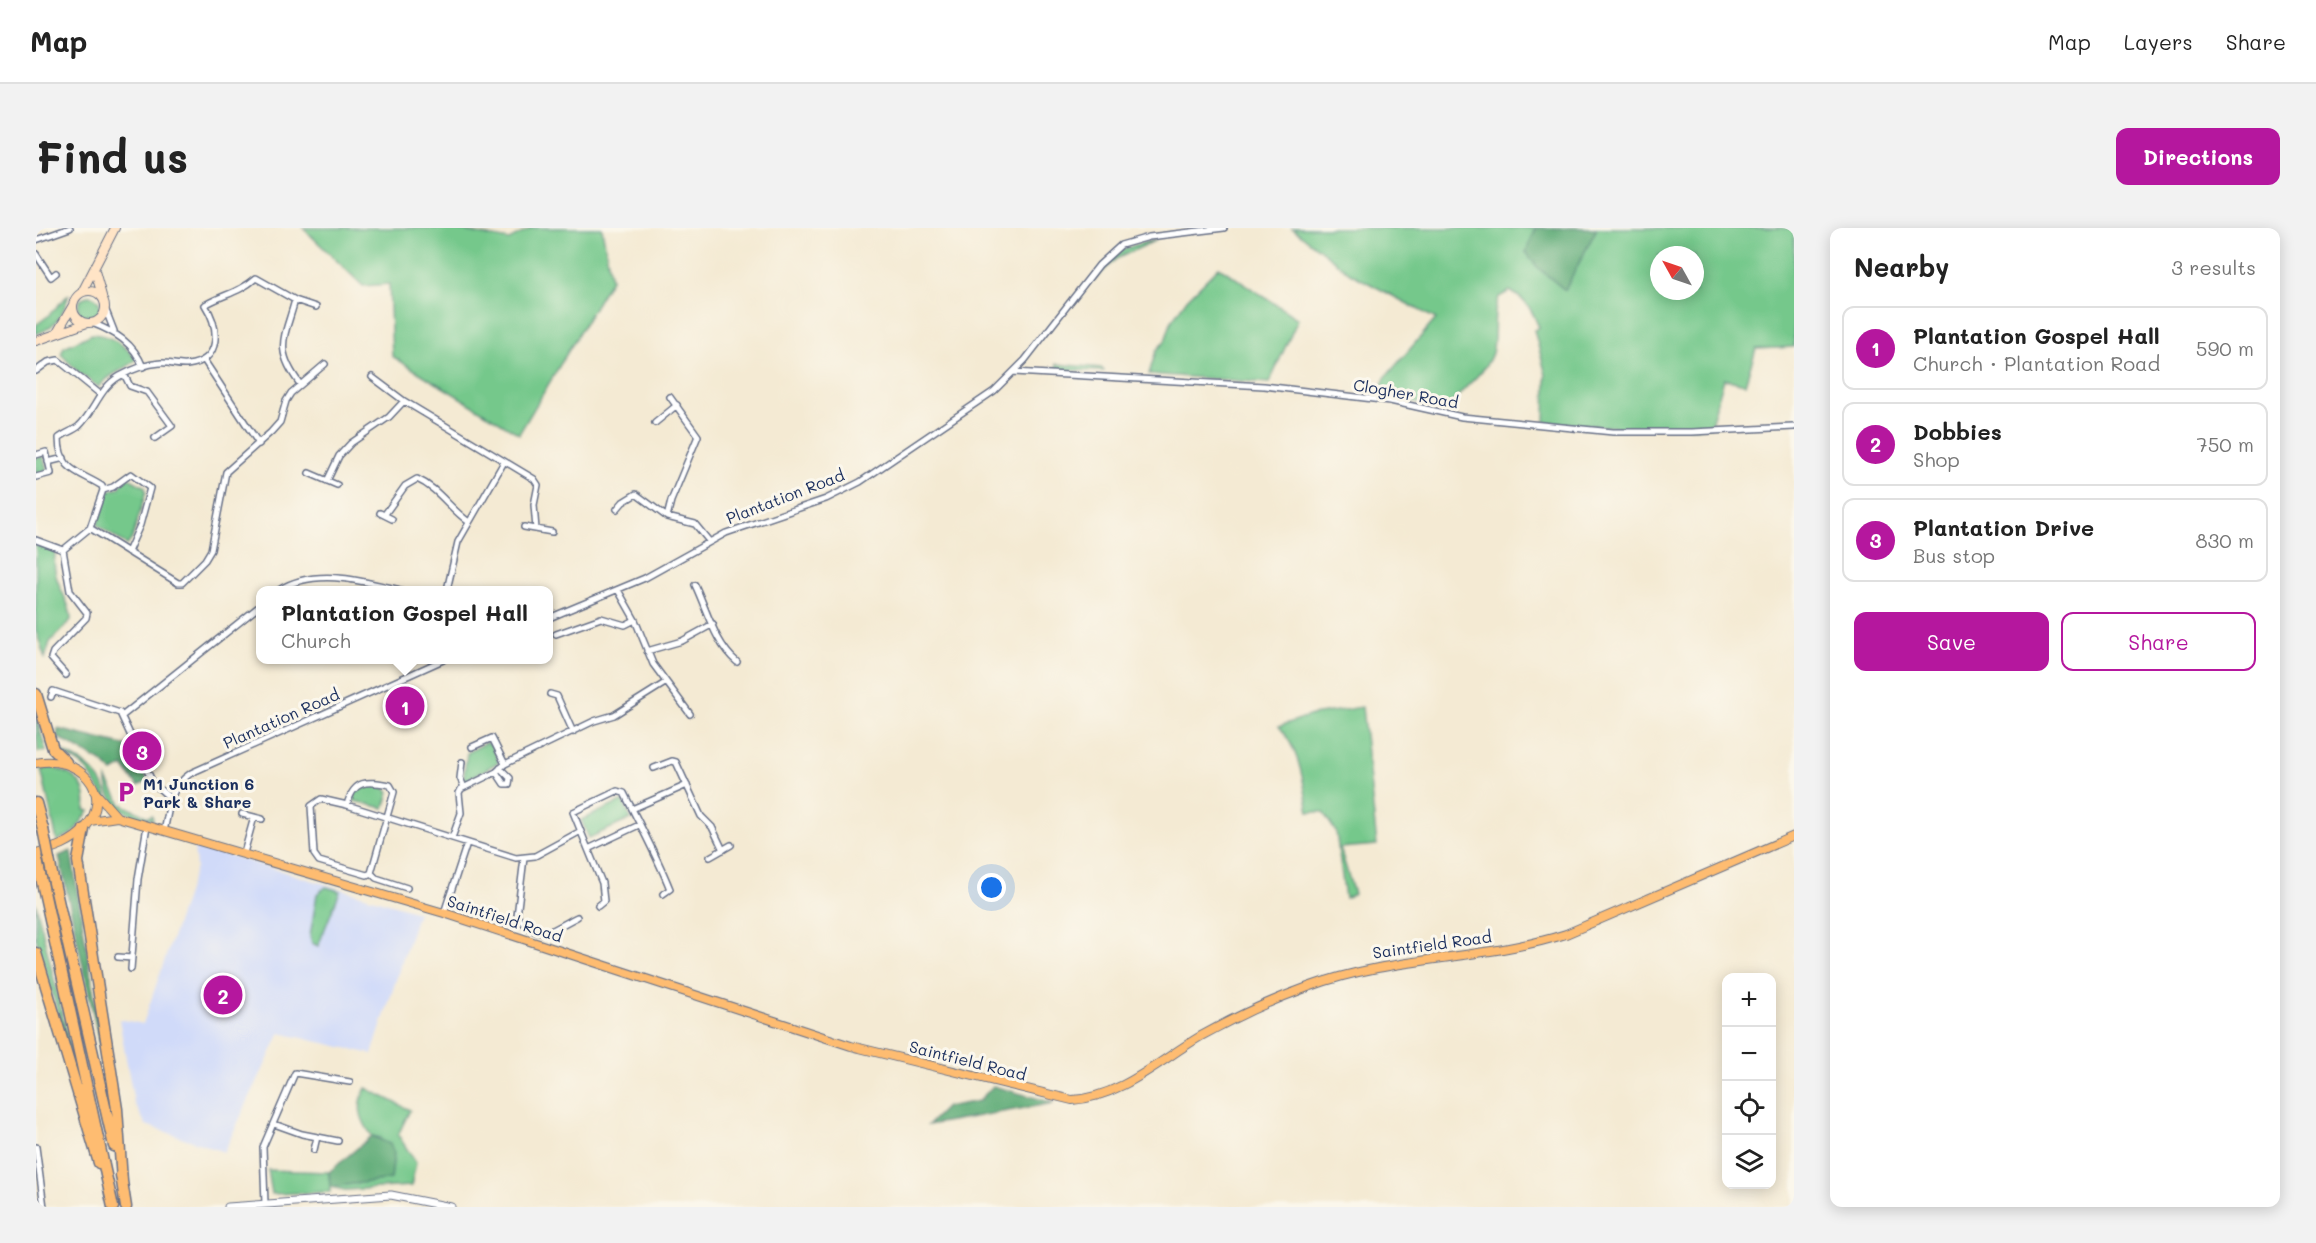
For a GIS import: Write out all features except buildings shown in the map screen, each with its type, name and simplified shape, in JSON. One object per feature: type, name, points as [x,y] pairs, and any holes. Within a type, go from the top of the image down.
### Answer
[{"type":"highway","points":[[36,694],[53,749],[66,762]]},
{"type":"highway","points":[[36,802],[43,829],[46,875],[112,1201]]},
{"type":"highway","points":[[87,825],[78,861],[117,1108],[126,1207]]},
{"type":"highway","points":[[36,854],[46,875],[122,1181]]},
{"type":"highway","points":[[36,953],[90,1139],[112,1201]]},
{"type":"main road","points":[[57,332],[94,271],[115,228]]},
{"type":"main road","points":[[36,341],[101,318],[105,308],[94,271]]},
{"type":"main road","points":[[82,292],[93,291],[102,297]]},
{"type":"main road","points":[[73,305],[75,315],[90,323]]},
{"type":"main road","points":[[36,763],[66,762],[83,772],[94,791],[117,817]]},
{"type":"main road","points":[[36,854],[58,847],[87,825],[94,807],[94,791]]},
{"type":"main road","name":"Saintfield Road","points":[[87,825],[117,817],[444,913],[851,1046],[1072,1100],[1090,1099],[1121,1087],[1226,1022],[1309,986],[1377,966],[1539,942],[1566,934],[1794,836]]},
{"type":"street","points":[[36,240],[70,228]]},
{"type":"street","name":"Plantation Road","points":[[553,616],[645,578],[709,541],[826,499],[860,482],[967,411],[1014,372],[1056,323],[1099,265],[1121,245],[1149,237],[1224,228]]},
{"type":"street","points":[[36,254],[51,277],[56,273]]},
{"type":"street","points":[[103,490],[97,482],[72,471],[64,458],[59,438],[77,428],[100,394],[124,374],[143,367],[160,363],[186,365],[204,360],[212,351],[217,334],[214,320],[205,305],[217,298],[240,291],[256,278],[295,300],[316,307]]},
{"type":"street","points":[[295,300],[282,339],[283,354],[289,369],[300,384]]},
{"type":"street","points":[[105,308],[114,331],[139,355],[143,367]]},
{"type":"street","points":[[90,323],[114,331]]},
{"type":"street","points":[[36,371],[48,362],[58,360],[100,394]]},
{"type":"street","points":[[204,360],[259,444]]},
{"type":"street","points":[[90,528],[178,583],[187,579],[210,550],[226,472],[232,464],[259,444],[280,422],[286,401],[300,384],[325,364]]},
{"type":"street","name":"Clogher Road","points":[[1014,372],[1264,386],[1390,401],[1462,417],[1613,432],[1692,432],[1794,427]]},
{"type":"street","points":[[124,374],[130,386],[147,392],[172,426],[154,438]]},
{"type":"street","points":[[372,377],[404,401],[534,479],[538,485],[534,506],[536,529]]},
{"type":"street","points":[[668,517],[670,501],[698,436],[670,397]]},
{"type":"street","points":[[327,481],[339,456],[351,443],[389,417],[404,401]]},
{"type":"street","points":[[655,423],[677,405]]},
{"type":"street","points":[[36,454],[45,452],[51,473],[36,477]]},
{"type":"street","points":[[48,462],[64,458]]},
{"type":"street","points":[[448,586],[454,554],[469,522],[504,462]]},
{"type":"street","points":[[309,473],[337,485]]},
{"type":"street","points":[[103,490],[113,487],[126,474],[131,474],[150,488],[140,525],[128,552]]},
{"type":"street","points":[[392,519],[383,514],[405,486],[417,479],[435,490],[452,510],[469,522]]},
{"type":"street","points":[[63,550],[90,528],[103,490]]},
{"type":"street","points":[[617,509],[636,494],[668,517],[694,524],[709,541]]},
{"type":"street","points":[[524,527],[552,532]]},
{"type":"street","points":[[36,540],[63,550]]},
{"type":"street","points":[[56,677],[63,673],[51,658],[53,652],[86,618],[87,613],[70,591],[63,550]]},
{"type":"street","points":[[290,586],[299,582],[334,578],[361,580],[382,586]]},
{"type":"street","points":[[695,585],[724,648],[737,662]]},
{"type":"street","points":[[618,590],[665,683],[681,708],[690,714]]},
{"type":"street","points":[[122,716],[256,609]]},
{"type":"street","points":[[556,634],[601,618],[625,625],[635,620]]},
{"type":"street","points":[[647,651],[682,641],[713,624]]},
{"type":"street","name":"Plantation Road","points":[[164,831],[170,798],[177,786],[191,773],[434,664]]},
{"type":"street","points":[[452,838],[461,813],[459,793],[464,787],[573,732],[628,708],[665,683]]},
{"type":"street","points":[[51,697],[53,691],[117,711],[122,716],[153,783],[170,798]]},
{"type":"street","points":[[550,694],[559,694],[573,732]]},
{"type":"street","points":[[472,747],[492,738],[500,768]]},
{"type":"street","points":[[654,768],[672,761],[676,762],[701,816],[712,826],[723,850]]},
{"type":"street","points":[[462,762],[460,778],[464,787]]},
{"type":"street","points":[[347,805],[351,791],[357,786],[371,782],[390,784],[394,792],[371,873]]},
{"type":"street","points":[[632,809],[687,785]]},
{"type":"street","points":[[604,901],[602,883],[579,832],[573,812],[617,791],[624,793],[639,825],[655,851],[670,889]]},
{"type":"street","points":[[371,873],[367,875],[319,861],[314,854],[311,806],[321,799],[347,805],[516,858],[535,856],[579,832]]},
{"type":"street","points":[[242,814],[262,819]]},
{"type":"street","points":[[244,853],[254,817]]},
{"type":"street","points":[[588,849],[639,825]]},
{"type":"street","points":[[131,969],[140,864],[147,826]]},
{"type":"street","points":[[444,913],[467,843]]},
{"type":"street","points":[[710,857],[731,845]]},
{"type":"street","points":[[517,916],[525,858]]},
{"type":"street","points":[[371,873],[376,878],[407,888]]},
{"type":"street","points":[[663,894],[670,889],[677,890]]},
{"type":"street","points":[[604,901],[611,904]]},
{"type":"street","points":[[598,906],[604,901]]},
{"type":"street","points":[[517,916],[536,933],[544,933],[577,917]]},
{"type":"street","points":[[508,918],[517,916]]},
{"type":"street","points":[[118,957],[132,958]]},
{"type":"street","points":[[265,1204],[263,1147],[295,1074],[350,1082]]},
{"type":"street","points":[[274,1124],[317,1137],[338,1140]]},
{"type":"street","points":[[314,1150],[317,1137]]},
{"type":"street","points":[[36,1147],[45,1207]]},
{"type":"street","points":[[228,1207],[391,1195],[451,1207]]},
{"type":"shaded area","points":[[194,845],[418,912],[372,1054],[280,1033],[224,1152],[146,1125],[134,1103],[119,1019],[143,1024],[196,867]]},
{"type":"green space","points":[[303,228],[449,228],[509,240],[532,228],[602,228],[611,279],[519,434],[392,356],[389,284],[363,286]]},
{"type":"green space","points":[[1292,228],[1536,228],[1526,252],[1565,289],[1597,228],[1794,228],[1794,347],[1756,349],[1745,384],[1724,379],[1710,427],[1615,427],[1545,422],[1546,375],[1534,330],[1539,328],[1528,306],[1510,291],[1499,297],[1492,353],[1488,361],[1449,409],[1378,396],[1385,378],[1436,319],[1350,273]]},
{"type":"green space","points":[[1536,228],[1597,228],[1565,290],[1537,267],[1526,252]]},
{"type":"green space","points":[[1156,240],[1116,259],[1093,281],[1106,263],[1119,252]]},
{"type":"green space","points":[[1219,267],[1298,319],[1269,383],[1149,374],[1156,351],[1165,341],[1172,320],[1187,299]]},
{"type":"green space","points":[[69,294],[65,307],[54,324],[36,334],[36,325]]},
{"type":"green space","points":[[89,296],[97,299],[100,307],[97,315],[89,318],[81,315],[78,307],[81,299]]},
{"type":"green space","points":[[92,334],[116,341],[136,359],[99,387],[79,373],[61,354],[64,347]]},
{"type":"green space","points":[[1057,364],[1101,368],[1104,371],[1056,370]]},
{"type":"green space","points":[[43,456],[47,471],[36,474],[36,458]]},
{"type":"green space","points":[[127,477],[145,487],[146,492],[132,539],[127,545],[97,525],[109,491],[119,488]]},
{"type":"green space","points":[[36,545],[56,550],[55,571],[68,604],[71,620],[50,642],[45,658],[36,631]]},
{"type":"green space","points":[[1362,707],[1377,845],[1340,848],[1354,894],[1345,898],[1336,832],[1323,812],[1309,812],[1296,756],[1292,745],[1279,726],[1312,715]]},
{"type":"green space","points":[[36,716],[46,751],[38,752]]},
{"type":"green space","points":[[58,729],[131,747],[148,781],[138,786],[123,766],[113,772],[100,761],[57,737]]},
{"type":"green space","points":[[487,742],[491,745],[499,762],[463,782],[467,753]]},
{"type":"green space","points":[[62,752],[86,765],[99,778],[107,794],[107,803],[89,773],[71,758],[60,753]]},
{"type":"green space","points":[[53,768],[74,777],[79,782],[85,794],[85,810],[89,811],[73,833],[57,841],[41,769]]},
{"type":"green space","points":[[107,779],[121,804],[148,817],[152,815],[153,820],[135,816],[121,809],[111,797]]},
{"type":"green space","points":[[372,784],[385,788],[389,793],[384,808],[354,801],[356,790]]},
{"type":"green space","points":[[623,801],[631,819],[589,838],[581,820]]},
{"type":"green space","points":[[71,851],[108,1082],[59,856]]},
{"type":"green space","points":[[326,887],[340,891],[318,946],[312,943],[310,936],[317,894]]},
{"type":"green space","points":[[36,904],[81,1093],[36,937]]},
{"type":"green space","points":[[993,1086],[1054,1103],[928,1125],[946,1107],[979,1101]]},
{"type":"green space","points":[[366,1088],[410,1110],[398,1135],[416,1163],[411,1186],[345,1190],[330,1187],[330,1192],[272,1194],[268,1170],[329,1172],[330,1186],[381,1138],[372,1136],[362,1118],[360,1107]]},
{"type":"green space","points":[[372,1136],[390,1144],[394,1153],[391,1179],[330,1187],[329,1172]]},
{"type":"place","name":"Plantation Gospel Hall","points":[[405,706]]},
{"type":"place","name":"Plantation Drive","points":[[142,751]]},
{"type":"place","name":"M1 Junction 6 Park & Share","points":[[126,792]]},
{"type":"place","name":"Dobbies","points":[[223,995]]}]
